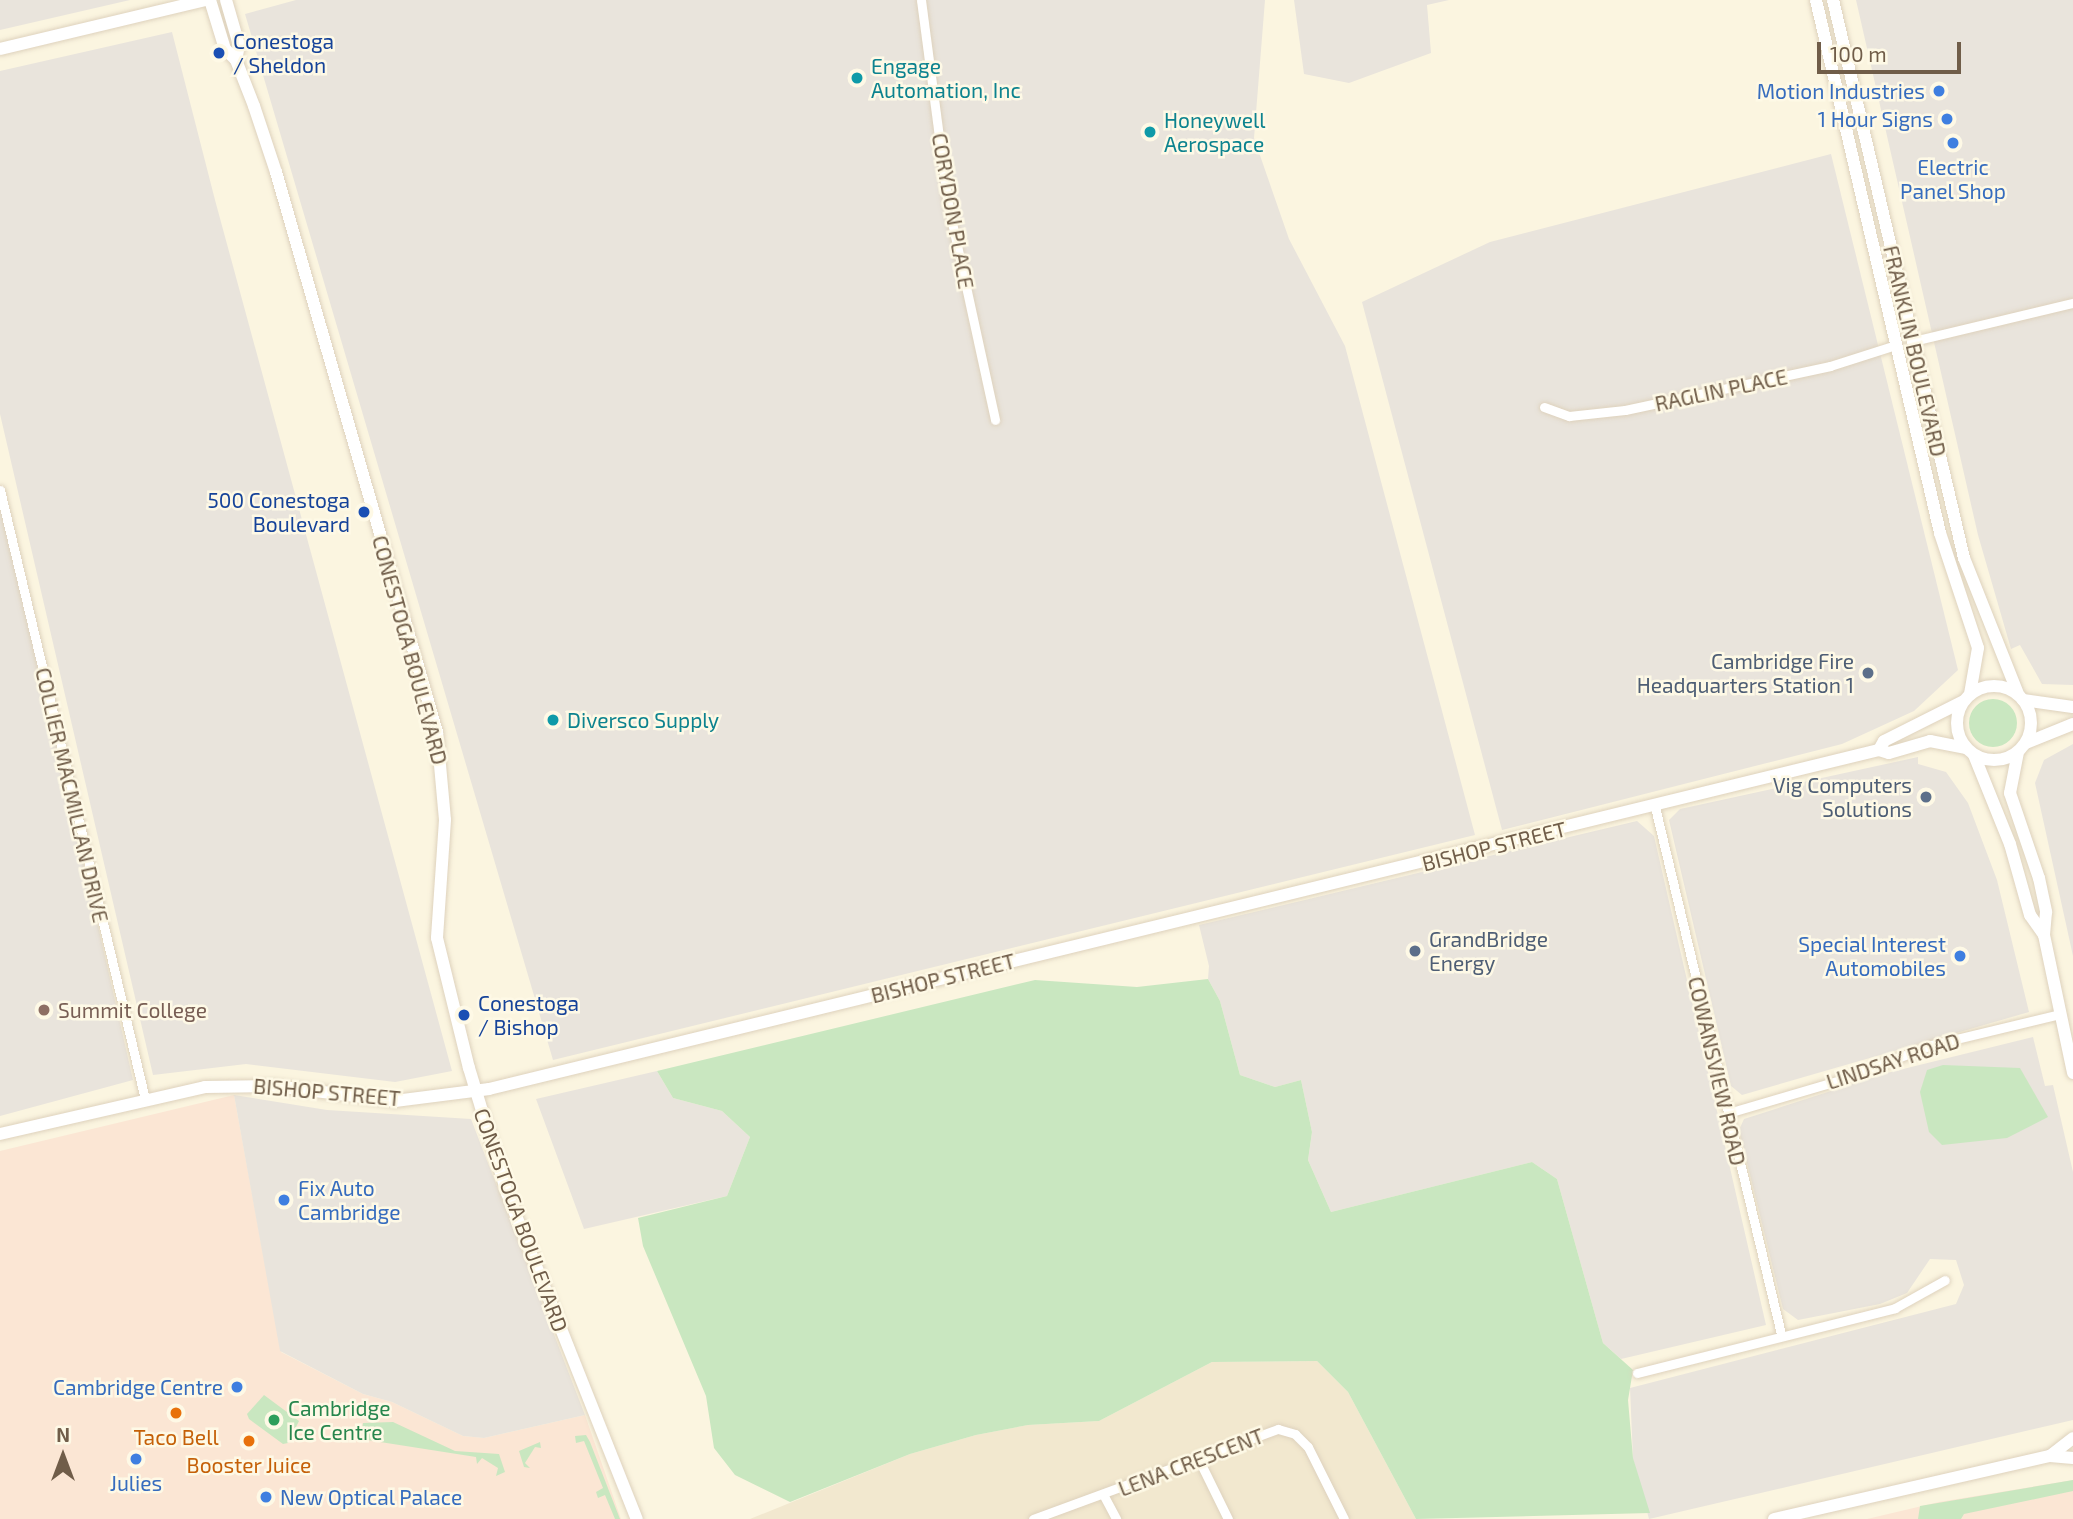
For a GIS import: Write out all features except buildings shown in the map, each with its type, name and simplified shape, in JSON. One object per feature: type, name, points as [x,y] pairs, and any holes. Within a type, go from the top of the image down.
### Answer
[{"type":"main road","points":[[0,49],[208,0]]},
{"type":"main road","name":"CONESTOGA BOULEVARD","points":[[208,0],[225,49],[236,60],[276,172],[437,733],[445,783],[437,938],[475,1091],[518,1221],[637,1519]]},
{"type":"main road","name":"CONESTOGA BOULEVARD","points":[[226,0],[239,45],[236,60]]},
{"type":"main road","name":"FRANKLIN BOULEVARD","points":[[1816,0],[1951,577],[1978,648],[1967,698]]},
{"type":"main road","name":"FRANKLIN BOULEVARD","points":[[1833,0],[1968,570],[2020,697]]},
{"type":"main road","points":[[2044,935],[2029,915],[2010,844],[1956,725],[1967,698],[1994,686],[2020,697],[2073,707]]},
{"type":"main road","points":[[2020,697],[2030,713],[2010,793],[2039,878],[2046,912],[2044,935],[2073,1073]]},
{"type":"main road","name":"BISHOP STREET","points":[[1879,750],[1884,741],[1967,698]]},
{"type":"main road","points":[[1970,752],[1996,761],[2073,724]]},
{"type":"main road","name":"BISHOP STREET","points":[[0,1134],[205,1087],[251,1084],[395,1101],[475,1091],[1655,807],[1879,750],[1889,753],[1930,741],[1970,752]]},
{"type":"main road","points":[[2050,1456],[2073,1438]]},
{"type":"main road","points":[[1774,1519],[2050,1456],[2073,1458]]},
{"type":"street","name":"CORYDON PLACE","points":[[921,0],[948,204],[995,420]]},
{"type":"street","points":[[1913,341],[2073,303]]},
{"type":"street","name":"RAGLIN PLACE","points":[[1544,407],[1569,415],[1625,410],[1820,369],[1896,345]]},
{"type":"street","name":"COLLIER MACMILLAN DRIVE","points":[[0,490],[145,1099]]},
{"type":"street","name":"COWANSVIEW ROAD","points":[[1655,807],[1781,1335]]},
{"type":"street","name":"LINDSAY ROAD","points":[[1728,1113],[1840,1080],[1931,1045],[2060,1014]]},
{"type":"street","points":[[1637,1373],[1895,1308],[1945,1280]]},
{"type":"street","name":"LENA CRESCENT","points":[[1033,1519],[1104,1496],[1267,1430],[1295,1434],[1308,1447],[1343,1519]]},
{"type":"street","points":[[1198,1458],[1228,1519]]},
{"type":"street","points":[[1104,1496],[1116,1519]]},
{"type":"shaded area","points":[[0,0],[130,0],[0,30]]},
{"type":"shaded area","points":[[296,0],[1265,0],[1254,138],[1289,239],[1345,346],[1475,835],[553,1060],[245,14]]},
{"type":"shaded area","points":[[1294,0],[1449,0],[1427,5],[1431,53],[1349,83],[1304,74]]},
{"type":"shaded area","points":[[1856,0],[2073,0],[2073,685],[2042,684],[2020,645],[2011,649],[1978,535]]},
{"type":"shaded area","points":[[172,32],[215,200],[452,1071],[395,1082],[246,1064],[153,1075],[0,414],[0,71]]},
{"type":"shaded area","points":[[1831,154],[1958,670],[1914,711],[1842,744],[1502,830],[1362,302],[1490,242]]},
{"type":"shaded area","points":[[0,494],[133,1080],[0,1116]]},
{"type":"shaded area","points":[[2073,744],[2073,956],[2035,783],[2044,760]]},
{"type":"shaded area","points":[[1918,757],[1918,764],[1946,772],[1968,803],[1997,880],[2029,1012],[1742,1095],[1731,1086],[1669,820],[1680,809]]},
{"type":"shaded area","points":[[1637,821],[1654,836],[1766,1325],[1621,1359],[1603,1343],[1557,1179],[1532,1162],[1331,1212],[1308,1160],[1312,1132],[1301,1080],[1275,1087],[1240,1075],[1220,1001],[1208,979],[1209,966],[1199,925]]},
{"type":"shaded area","points":[[2033,1037],[2045,1086],[2053,1085],[2073,1172],[2073,1420],[1649,1519],[1633,1459],[1630,1388],[1956,1304],[1964,1285],[1956,1260],[1930,1259],[1907,1293],[1880,1304],[1798,1320],[1783,1309],[1739,1130],[1744,1119],[1887,1073]]},
{"type":"shaded area","points":[[657,1071],[673,1098],[722,1111],[750,1137],[727,1196],[584,1229],[536,1099]]},
{"type":"shaded area","points":[[234,1095],[281,1352],[363,1394],[392,1402],[463,1436],[484,1438],[585,1415],[621,1519],[0,1519],[0,1151]]},
{"type":"shaded area","points":[[234,1095],[327,1110],[471,1119],[585,1415],[484,1438],[463,1436],[392,1402],[363,1394],[280,1351]]},
{"type":"shaded area","points":[[1317,1361],[1348,1392],[1416,1519],[750,1519],[910,1454],[976,1435],[1028,1425],[1099,1421],[1212,1362]]},
{"type":"shaded area","points":[[2073,1480],[2073,1519],[1867,1519],[1939,1502]]},
{"type":"green space","points":[[1993,699],[2010,706],[2017,723],[2010,740],[1993,747],[1976,740],[1969,723],[1976,706]]},
{"type":"green space","points":[[1208,979],[1220,1001],[1240,1075],[1275,1087],[1301,1080],[1312,1132],[1308,1160],[1331,1212],[1532,1162],[1557,1179],[1603,1343],[1633,1370],[1628,1400],[1633,1458],[1650,1513],[1416,1519],[1348,1392],[1317,1361],[1212,1362],[1099,1421],[1028,1425],[976,1435],[910,1454],[790,1502],[735,1475],[714,1448],[706,1396],[643,1246],[638,1218],[727,1196],[750,1137],[722,1111],[673,1098],[657,1071],[1035,980],[1137,987]]},
{"type":"green space","points":[[1943,1065],[2020,1068],[2048,1117],[2007,1138],[1942,1145],[1929,1132],[1920,1092],[1927,1070]]},
{"type":"green space","name":"Cambridge Ice Centre","points":[[264,1395],[299,1421],[288,1443],[283,1444],[249,1419],[247,1414]]},
{"type":"green space","points":[[393,1422],[455,1451],[499,1454],[505,1472],[496,1476],[498,1468],[482,1458],[477,1464],[476,1457],[361,1439],[363,1423]]},
{"type":"green space","points":[[586,1435],[620,1519],[615,1519],[605,1495],[598,1498],[596,1492],[603,1488],[584,1441],[576,1443],[575,1436]]},
{"type":"green space","points":[[540,1442],[541,1448],[535,1447],[525,1463],[530,1468],[524,1467],[519,1451]]},
{"type":"green space","points":[[2073,1480],[2073,1491],[1964,1514],[1961,1519],[1918,1519],[1920,1506]]},
{"type":"place","name":"Conestoga / Sheldon","points":[[219,53]]},
{"type":"place","name":"Engage Automation, Inc","points":[[857,78]]},
{"type":"place","name":"Motion Industries","points":[[1939,91]]},
{"type":"place","name":"1 Hour Signs","points":[[1947,119]]},
{"type":"place","name":"Honeywell Aerospace","points":[[1150,132]]},
{"type":"place","name":"Electric Panel Shop","points":[[1953,143]]},
{"type":"place","name":"500 Conestoga Boulevard","points":[[364,512]]},
{"type":"place","name":"Cambridge Fire Headquarters Station 1","points":[[1868,673]]},
{"type":"place","name":"Diversco Supply","points":[[553,720]]},
{"type":"place","name":"Vig Computers Solutions","points":[[1926,797]]},
{"type":"place","name":"GrandBridge Energy","points":[[1415,951]]},
{"type":"place","name":"Special Interest Automobiles","points":[[1960,956]]},
{"type":"place","name":"Summit College","points":[[44,1010]]},
{"type":"place","name":"Conestoga / Bishop","points":[[464,1015]]},
{"type":"place","name":"Fix Auto Cambridge","points":[[284,1200]]},
{"type":"place","name":"Cambridge Centre","points":[[237,1387]]},
{"type":"place","name":"Taco Bell","points":[[176,1413]]},
{"type":"place","name":"Cambridge Ice Centre","points":[[274,1420]]},
{"type":"place","name":"Booster Juice","points":[[249,1441]]},
{"type":"place","name":"Julies","points":[[136,1459]]},
{"type":"place","name":"New Optical Palace","points":[[266,1497]]}]
